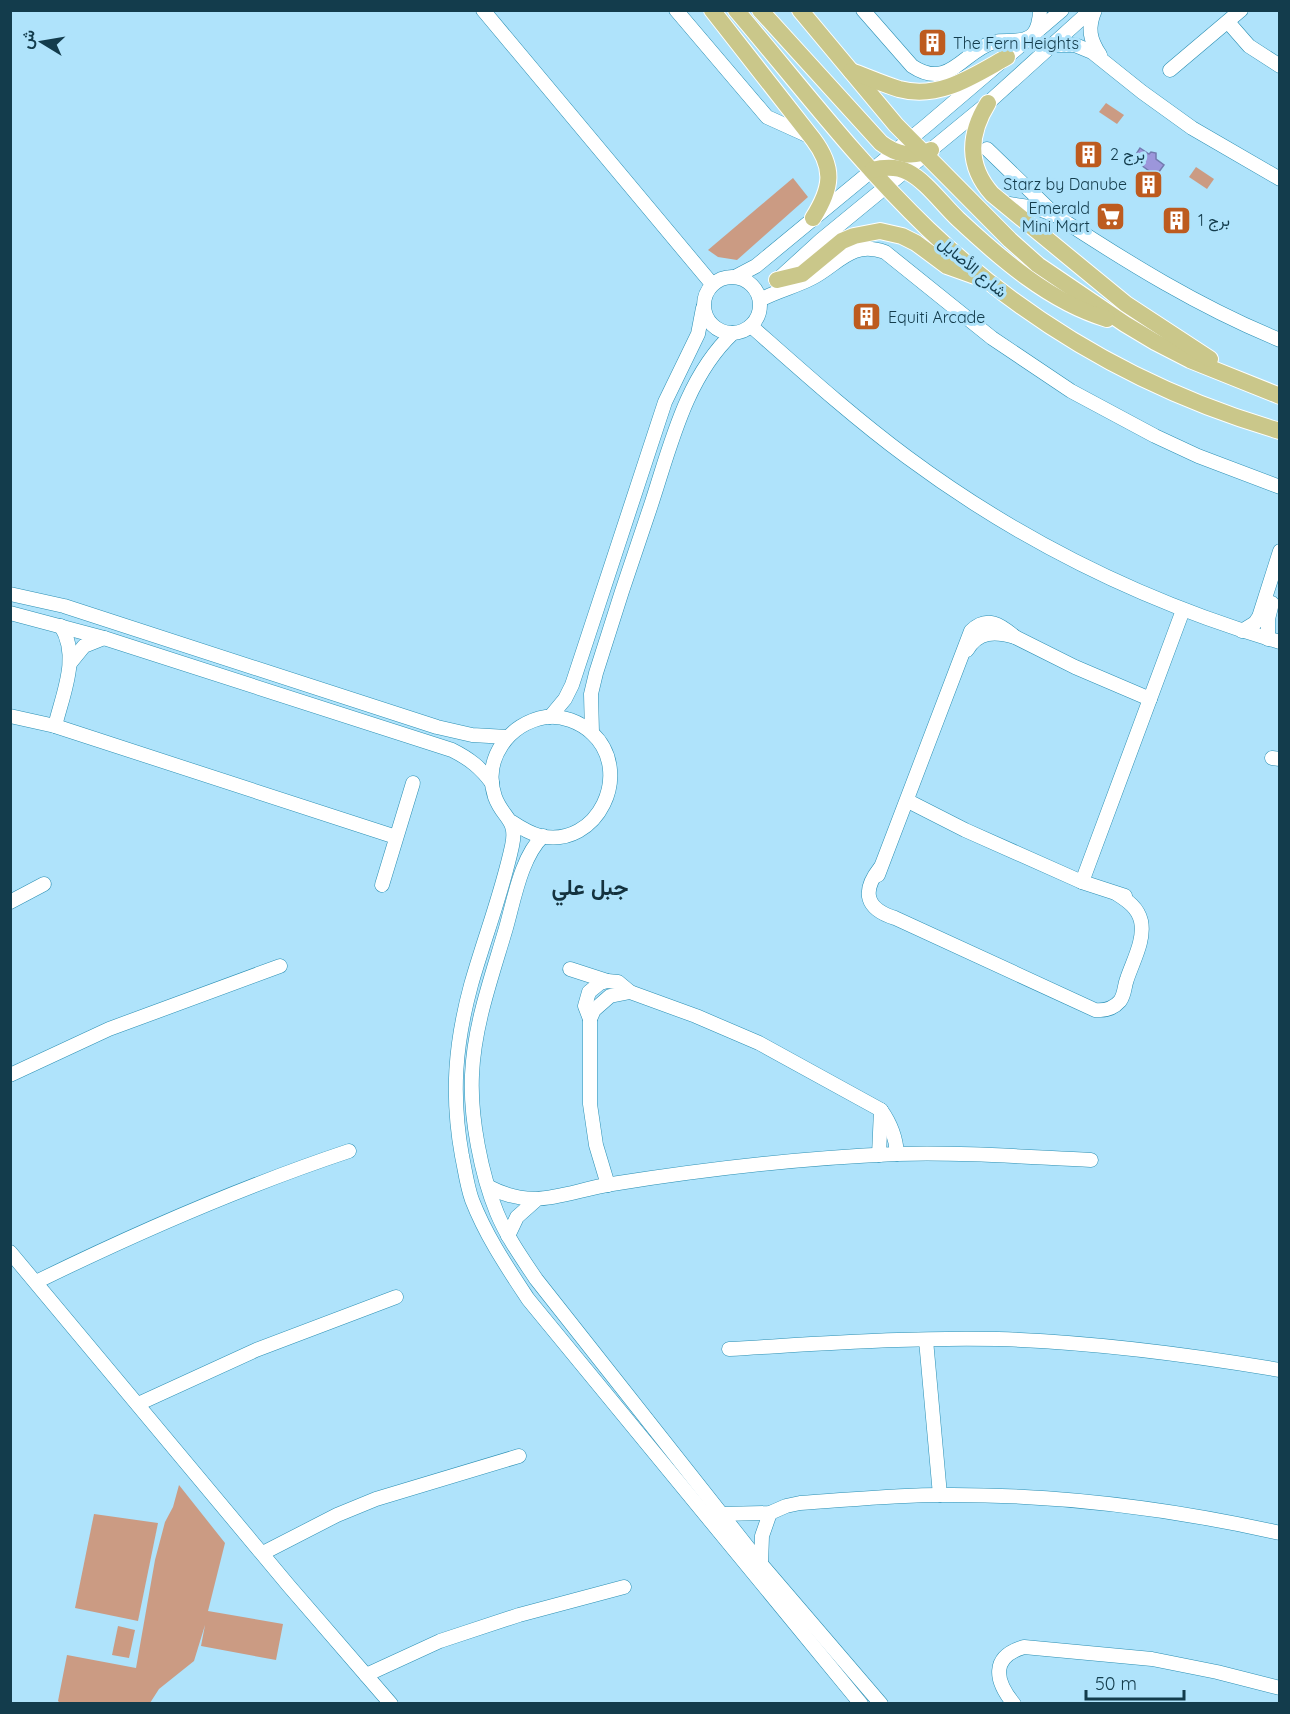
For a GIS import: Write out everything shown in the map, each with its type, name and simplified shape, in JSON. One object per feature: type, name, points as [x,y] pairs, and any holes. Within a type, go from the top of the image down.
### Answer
[{"type":"main road","points":[[712,10],[824,154],[829,169],[829,180],[821,205],[813,218]]},
{"type":"main road","name":"شارع الأصايل","points":[[736,10],[872,170],[899,165],[951,250],[1020,306],[1086,350],[1160,389],[1234,418],[1280,431]]},
{"type":"main road","points":[[760,10],[899,165],[917,178],[982,241],[1056,297],[1085,311],[1125,324]]},
{"type":"main road","points":[[800,10],[896,125],[899,165]]},
{"type":"main road","points":[[848,69],[901,89],[931,92],[962,82],[1007,57]]},
{"type":"main road","points":[[988,103],[981,115],[974,138],[975,170],[981,182],[1003,203],[1126,304],[1251,386]]},
{"type":"main road","points":[[899,165],[927,152],[1010,240],[1038,265],[1125,324],[1173,351],[1251,386],[1280,396]]},
{"type":"main road","points":[[777,280],[802,274],[848,238],[867,232],[880,231],[902,236],[916,243],[947,266],[988,280]]},
{"type":"street","points":[[483,10],[711,284]]},
{"type":"street","points":[[676,10],[767,117],[813,139]]},
{"type":"street","points":[[863,10],[912,66],[919,71],[933,75],[951,70],[993,42],[1014,41],[1031,36],[1037,27],[1040,10]]},
{"type":"street","points":[[703,308],[710,323],[717,329],[733,333],[746,330],[751,326],[762,301],[777,280],[899,165],[1007,57],[1062,10]]},
{"type":"street","points":[[927,152],[988,103],[1093,10]]},
{"type":"street","points":[[1093,10],[1090,21],[1091,40],[1105,62]]},
{"type":"street","points":[[1170,70],[1241,10]]},
{"type":"street","points":[[1228,22],[1249,46],[1280,66]]},
{"type":"street","points":[[1052,45],[1066,44],[1084,47],[1198,132],[1280,178]]},
{"type":"street","points":[[987,149],[1055,214],[1171,288],[1277,335]]},
{"type":"street","points":[[550,717],[565,699],[572,685],[662,411],[677,373],[698,334],[704,299],[711,284],[723,277],[737,276],[756,266],[872,170],[899,165]]},
{"type":"street","points":[[1003,203],[1036,208],[1055,214]]},
{"type":"street","points":[[762,301],[813,277],[856,250],[867,248],[885,252],[992,338],[1071,391],[1155,436],[1209,460],[1280,487]]},
{"type":"street","points":[[737,276],[751,283],[762,301]]},
{"type":"street","points":[[751,326],[874,432],[977,505],[1048,547],[1122,584],[1183,610],[1274,641],[1269,612],[1280,580]]},
{"type":"street","points":[[592,733],[591,694],[596,673],[675,434],[692,390],[711,357],[733,333]]},
{"type":"street","points":[[1242,631],[1259,617],[1280,551]]},
{"type":"street","points":[[10,594],[64,606],[436,727],[472,735],[507,737]]},
{"type":"street","points":[[1082,882],[1183,610]]},
{"type":"street","points":[[10,613],[104,638],[452,750],[467,757],[482,769],[492,783]]},
{"type":"street","points":[[55,726],[71,662],[68,643],[61,626]]},
{"type":"street","points":[[908,801],[965,830],[1082,882],[1117,894],[1131,904],[1138,913],[1142,931],[1139,944],[1125,983],[1107,1000],[1093,1002],[1073,999],[1009,972],[895,918],[878,900],[876,887],[880,868],[962,660],[973,642],[982,635],[997,633],[1015,637],[1075,667],[1150,699]]},
{"type":"street","points":[[71,662],[84,646],[104,638]]},
{"type":"street","points":[[10,716],[55,726],[396,837]]},
{"type":"street","points":[[550,717],[573,721],[592,733],[602,745],[611,774],[610,789],[601,810],[586,826],[565,835],[543,836],[526,831],[512,822],[502,811],[495,798],[492,783],[492,767],[507,737],[519,726],[534,719],[550,717]]},
{"type":"street","points":[[382,885],[413,783]]},
{"type":"street","points":[[512,822],[514,837],[512,848],[469,994],[455,1065],[457,1126],[471,1198],[497,1253],[528,1299],[861,1704]]},
{"type":"street","points":[[543,836],[528,858],[519,885],[489,986],[474,1056],[472,1091],[476,1124],[481,1157],[497,1212],[508,1236],[536,1280],[761,1564],[881,1704]]},
{"type":"street","points":[[10,902],[45,884]]},
{"type":"street","points":[[10,1075],[109,1029],[280,966]]},
{"type":"street","points":[[570,969],[623,985],[630,992],[696,1016],[759,1043],[881,1110],[894,1133],[897,1154]]},
{"type":"street","points":[[590,1019],[586,1013],[586,999],[594,987],[607,981]]},
{"type":"street","points":[[608,1185],[596,1145],[590,1104],[590,1019],[594,1010],[610,996],[630,992]]},
{"type":"street","points":[[879,1155],[881,1110]]},
{"type":"street","points":[[36,1282],[148,1228],[220,1197],[349,1151]]},
{"type":"street","points":[[489,1187],[510,1197],[535,1200],[699,1170],[781,1161],[897,1154],[1091,1160]]},
{"type":"street","points":[[508,1236],[517,1217],[535,1200]]},
{"type":"street","points":[[10,1252],[391,1704]]},
{"type":"street","points":[[138,1404],[256,1350],[396,1297]]},
{"type":"street","points":[[729,1348],[926,1340],[1018,1340],[1128,1347],[1193,1355],[1280,1370]]},
{"type":"street","points":[[926,1340],[940,1495]]},
{"type":"street","points":[[263,1553],[338,1515],[376,1499],[519,1456]]},
{"type":"street","points":[[721,1514],[770,1513],[800,1503],[940,1495],[1038,1498],[1104,1503],[1180,1514],[1280,1533]]},
{"type":"street","points":[[761,1564],[762,1536],[770,1513]]},
{"type":"street","points":[[366,1675],[440,1641],[519,1615],[624,1587]]},
{"type":"street","points":[[1014,1704],[1002,1689],[999,1671],[1008,1655],[1024,1647],[1152,1659],[1280,1688]]},
{"type":"shaded area","points":[[1106,103],[1124,115],[1117,124],[1099,112]]},
{"type":"shaded area","points":[[1140,148],[1149,154],[1156,153],[1156,159],[1164,165],[1156,176],[1133,159]]},
{"type":"shaded area","points":[[1196,167],[1214,179],[1207,189],[1189,177]]},
{"type":"shaded area","points":[[793,178],[808,197],[737,260],[718,257],[708,250]]},
{"type":"shaded area","points":[[179,1485],[225,1543],[208,1611],[283,1624],[276,1660],[201,1646],[205,1625],[194,1661],[159,1689],[150,1703],[60,1703],[58,1701],[67,1655],[136,1668],[155,1560],[165,1522],[173,1507]]},
{"type":"shaded area","points":[[94,1514],[158,1523],[138,1621],[75,1608]]},
{"type":"shaded area","points":[[118,1626],[135,1630],[129,1658],[112,1655]]},
{"type":"place","name":"The Fern Heights","points":[[932,43]]},
{"type":"place","name":"برج 2","points":[[1089,154]]},
{"type":"place","name":"Starz by Danube","points":[[1148,184]]},
{"type":"place","name":"Emerald Mini Mart","points":[[1111,217]]},
{"type":"place","name":"برج 1","points":[[1177,220]]},
{"type":"place","name":"Equiti Arcade","points":[[867,317]]},
{"type":"district","name":"جبل علي","points":[[590,887]]}]
